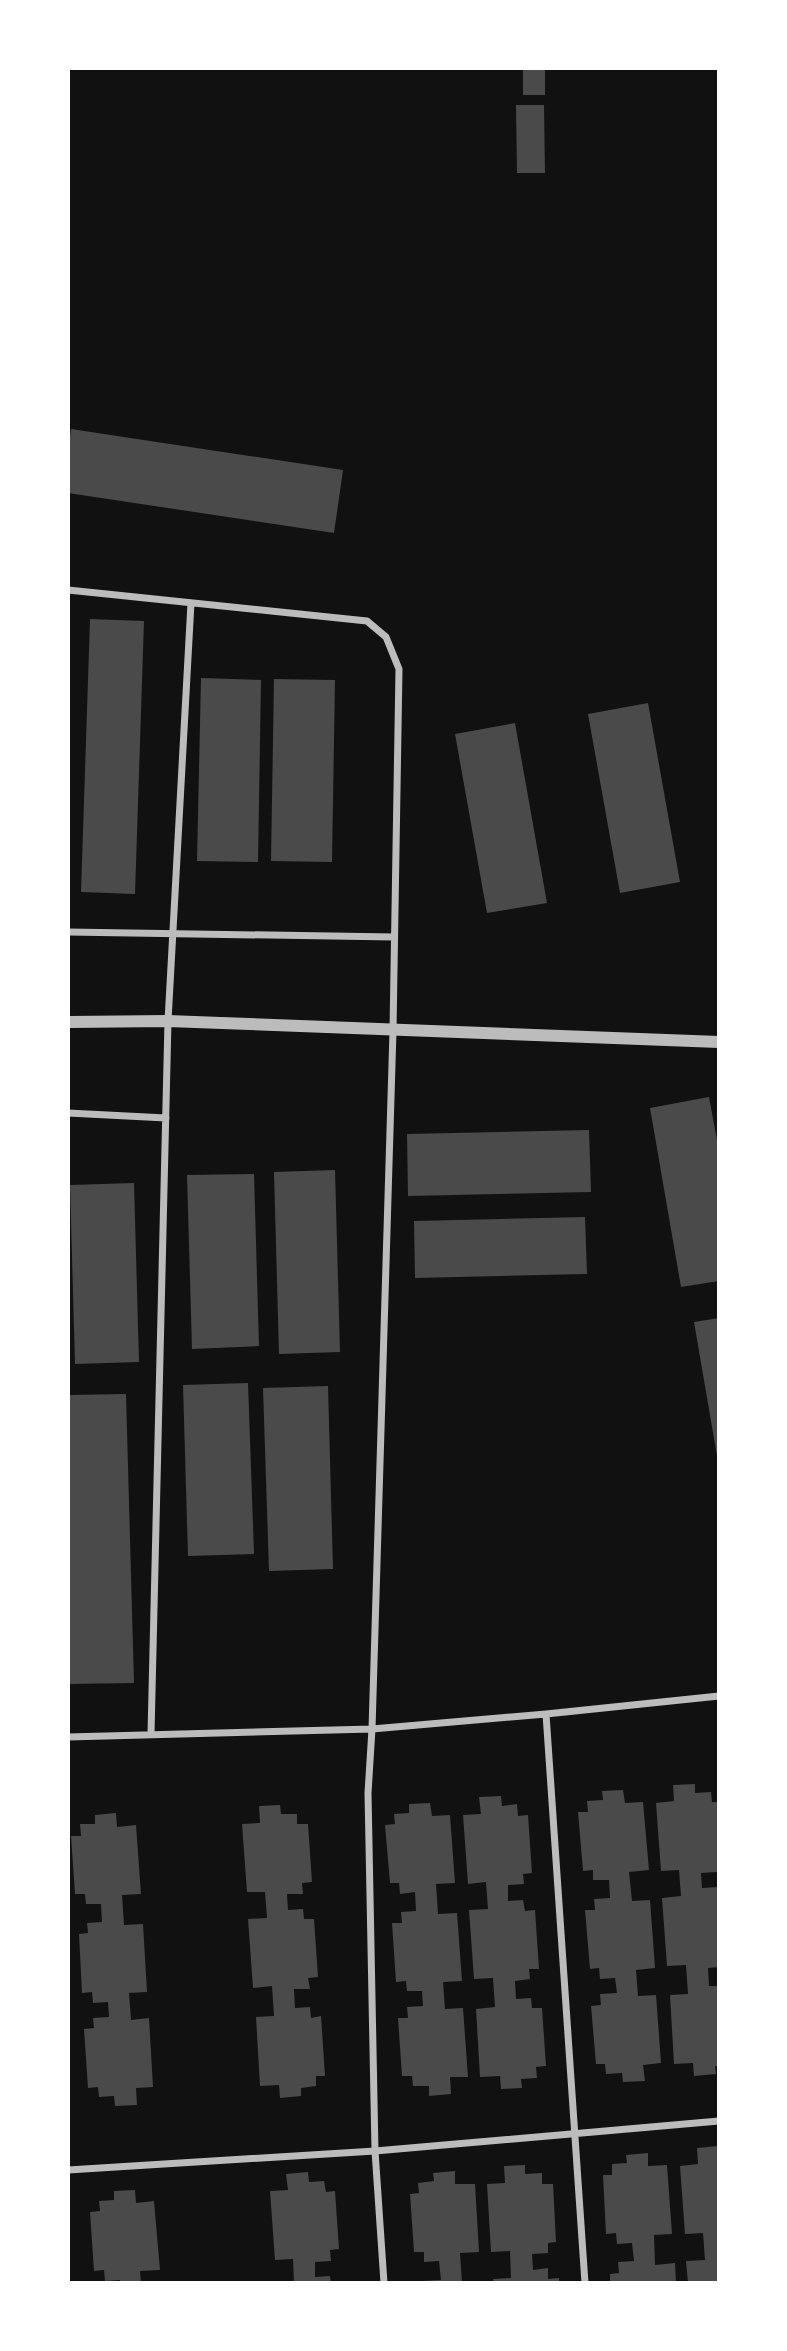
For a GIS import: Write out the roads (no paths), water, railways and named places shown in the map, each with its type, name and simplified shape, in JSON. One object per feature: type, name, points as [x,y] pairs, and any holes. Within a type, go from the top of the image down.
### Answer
[{"type":"street","points":[[68,590],[367,621],[386,637],[399,669],[393,1031],[368,1793],[375,2151],[384,2283]]},
{"type":"street","points":[[151,1734],[168,1021],[191,603]]},
{"type":"street","points":[[68,932],[394,937]]},
{"type":"street","points":[[68,1022],[168,1021],[719,1042]]},
{"type":"street","points":[[68,1113],[166,1118]]},
{"type":"street","points":[[68,1737],[372,1729],[719,1696]]},
{"type":"street","points":[[546,1714],[585,2283]]},
{"type":"street","points":[[68,2170],[375,2151],[719,2121]]}]
